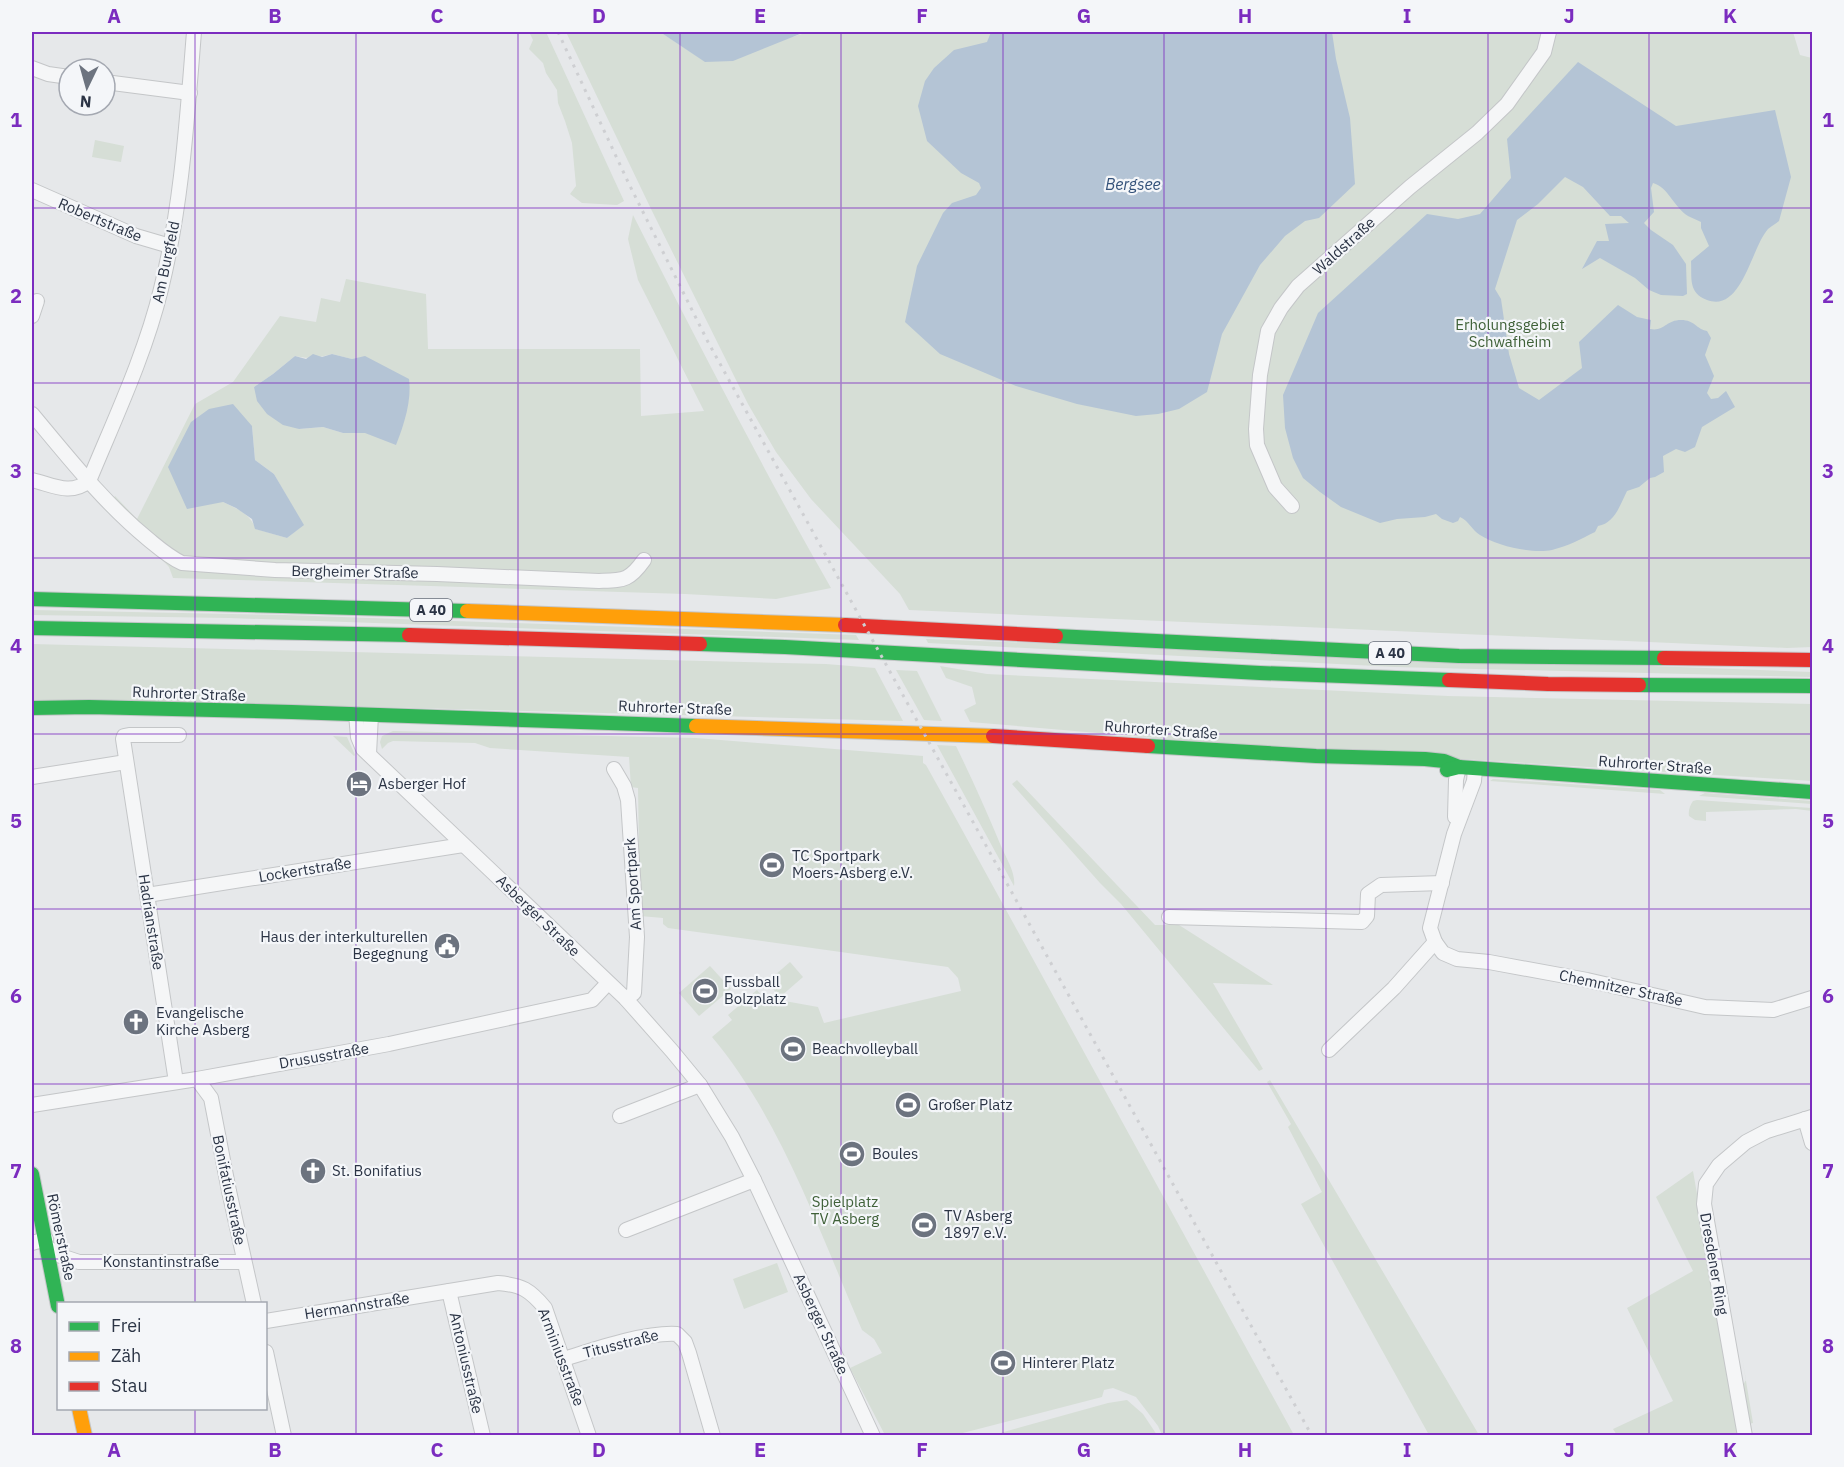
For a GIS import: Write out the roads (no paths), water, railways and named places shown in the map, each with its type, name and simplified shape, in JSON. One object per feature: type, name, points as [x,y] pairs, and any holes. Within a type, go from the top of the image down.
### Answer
[{"type":"main road","name":"A 40","points":[[32,599],[795,623],[1459,656],[1812,660]]},
{"type":"main road","name":"A 40","points":[[32,628],[372,634],[785,647],[1260,673],[1548,684],[1812,686]]},
{"type":"main road","name":"Ruhrorter Straße","points":[[32,708],[88,707],[356,714],[991,736],[1316,756],[1444,760],[1459,767],[1475,769],[1812,792]]},
{"type":"main road","name":"Römerstraße","points":[[32,1174],[57,1302]]},
{"type":"main road","points":[[79,1410],[85,1436]]},
{"type":"street","name":"Am Burgfeld","points":[[89,481],[150,325],[161,290],[183,165],[194,32]]},
{"type":"street","name":"Waldstraße","points":[[1292,506],[1275,487],[1257,445],[1260,375],[1268,331],[1281,308],[1298,286],[1410,187],[1477,133],[1507,104],[1544,52],[1549,32]]},
{"type":"street","points":[[32,68],[57,75]]},
{"type":"street","points":[[117,84],[190,93]]},
{"type":"street","name":"Robertstraße","points":[[32,190],[135,236],[170,246]]},
{"type":"street","points":[[32,316],[37,302]]},
{"type":"street","name":"Bergheimer Straße","points":[[32,414],[89,481],[135,528],[171,558],[182,562],[275,570],[599,581],[624,580],[636,571],[644,560]]},
{"type":"street","points":[[32,480],[67,489],[81,488],[89,481]]},
{"type":"street","name":"Asberger Straße","points":[[356,714],[358,737],[362,747],[626,999],[700,1085],[732,1137],[754,1180],[873,1436]]},
{"type":"street","points":[[369,754],[371,715]]},
{"type":"street","name":"Hadrianstraße","points":[[176,1083],[123,740],[124,736],[129,735],[180,735]]},
{"type":"street","points":[[32,777],[126,762]]},
{"type":"street","points":[[1454,834],[1456,780],[1459,767]]},
{"type":"street","name":"Am Sportpark","points":[[614,769],[624,786],[628,800],[637,937],[634,993],[626,999]]},
{"type":"street","points":[[1329,1050],[1394,988],[1435,942],[1430,928],[1454,834],[1474,781],[1475,769]]},
{"type":"street","name":"Lockertstraße","points":[[147,895],[464,845]]},
{"type":"street","points":[[1169,917],[1362,922],[1367,916],[1368,894],[1381,885],[1442,883]]},
{"type":"street","name":"Chemnitzer Straße","points":[[1435,942],[1443,953],[1457,958],[1587,980],[1705,1007],[1773,1010],[1812,998]]},
{"type":"street","name":"Drususstraße","points":[[32,1105],[176,1083],[389,1044],[592,1000],[608,983]]},
{"type":"street","name":"Bonifatiusstraße","points":[[197,1079],[211,1098],[254,1302]]},
{"type":"street","points":[[620,1116],[700,1085]]},
{"type":"street","points":[[1809,1118],[1812,1143]]},
{"type":"street","name":"Dresdener Ring","points":[[1745,1436],[1704,1204],[1706,1184],[1719,1165],[1746,1142],[1767,1131],[1809,1118]]},
{"type":"street","points":[[626,1230],[754,1180]]},
{"type":"street","points":[[32,1243],[47,1243]]},
{"type":"street","name":"Konstantinstraße","points":[[47,1243],[61,1256],[79,1262],[244,1262]]},
{"type":"street","points":[[54,1281],[62,1270],[79,1262]]},
{"type":"street","name":"Arminiusstraße","points":[[449,1291],[498,1283],[525,1288],[535,1296],[545,1308],[589,1436]]},
{"type":"street","name":"Hermannstraße","points":[[267,1321],[449,1291]]},
{"type":"street","name":"Antoniusstraße","points":[[449,1291],[483,1436]]},
{"type":"street","name":"Titusstraße","points":[[564,1359],[662,1333],[677,1334],[687,1347],[713,1436]]},
{"type":"street","points":[[267,1357],[284,1436]]},
{"type":"water","points":[[660,32],[805,32],[733,61],[705,62]]},
{"type":"water","name":"Bergsee","points":[[991,32],[1332,32],[1350,118],[1355,184],[1319,218],[1305,221],[1285,236],[1260,265],[1222,334],[1207,392],[1179,409],[1136,416],[1077,404],[1016,386],[940,354],[905,322],[917,266],[943,213],[952,203],[976,195],[981,188],[979,183],[961,173],[927,141],[918,106],[925,81],[934,68],[954,50],[987,42]]},
{"type":"water","points":[[1578,62],[1676,126],[1775,110],[1791,177],[1779,221],[1768,229],[1762,238],[1737,288],[1729,297],[1719,301],[1701,297],[1692,284],[1691,261],[1709,246],[1701,228],[1701,222],[1683,212],[1663,189],[1653,183],[1651,188],[1654,212],[1644,223],[1673,245],[1686,264],[1687,294],[1683,296],[1661,295],[1649,290],[1635,278],[1600,258],[1582,269],[1597,241],[1609,241],[1605,224],[1629,223],[1621,216],[1610,216],[1583,187],[1565,177],[1538,204],[1517,220],[1495,289],[1501,299],[1509,354],[1519,388],[1539,400],[1582,368],[1579,342],[1618,305],[1637,317],[1651,320],[1650,329],[1659,329],[1681,320],[1689,321],[1707,331],[1711,338],[1705,355],[1714,376],[1707,393],[1711,399],[1718,398],[1726,391],[1735,407],[1702,427],[1695,447],[1685,452],[1676,449],[1663,456],[1664,472],[1650,478],[1639,487],[1627,491],[1613,517],[1598,526],[1595,532],[1552,550],[1525,550],[1496,543],[1480,535],[1460,517],[1453,523],[1436,514],[1380,523],[1341,507],[1303,478],[1293,458],[1285,428],[1283,395],[1318,313],[1427,214],[1458,219],[1480,214],[1511,178],[1507,139]]},
{"type":"water","points":[[313,354],[322,357],[332,354],[352,359],[365,356],[409,379],[408,404],[396,445],[365,433],[343,433],[323,427],[299,429],[283,425],[267,414],[257,401],[254,387],[295,356],[306,359]]},
{"type":"water","points":[[233,404],[252,426],[255,460],[274,474],[304,525],[287,538],[255,529],[252,519],[223,502],[187,509],[168,467],[191,422],[209,409]]},
{"type":"railway","points":[[558,32],[629,184],[708,342],[1312,1436]]},
{"type":"place","name":"Asberger Hof","points":[[359,784]]},
{"type":"place","name":"TC Sportpark Moers-Asberg e.V.","points":[[772,865]]},
{"type":"place","name":"Haus der interkulturellen Begegnung","points":[[447,946]]},
{"type":"place","name":"Fussball Bolzplatz","points":[[705,991]]},
{"type":"place","name":"Evangelische Kirche Asberg","points":[[136,1022]]},
{"type":"place","name":"Beachvolleyball","points":[[793,1049]]},
{"type":"place","name":"Großer Platz","points":[[908,1105]]},
{"type":"place","name":"Boules","points":[[852,1154]]},
{"type":"place","name":"St. Bonifatius","points":[[313,1171]]},
{"type":"place","name":"TV Asberg 1897 e.V.","points":[[924,1225]]},
{"type":"place","name":"Hinterer Platz","points":[[1003,1363]]},
{"type":"park label","name":"Erholungsgebiet Schwafheim","points":[[1510,334]]},
{"type":"park label","name":"Spielplatz TV Asberg","points":[[845,1210]]}]
